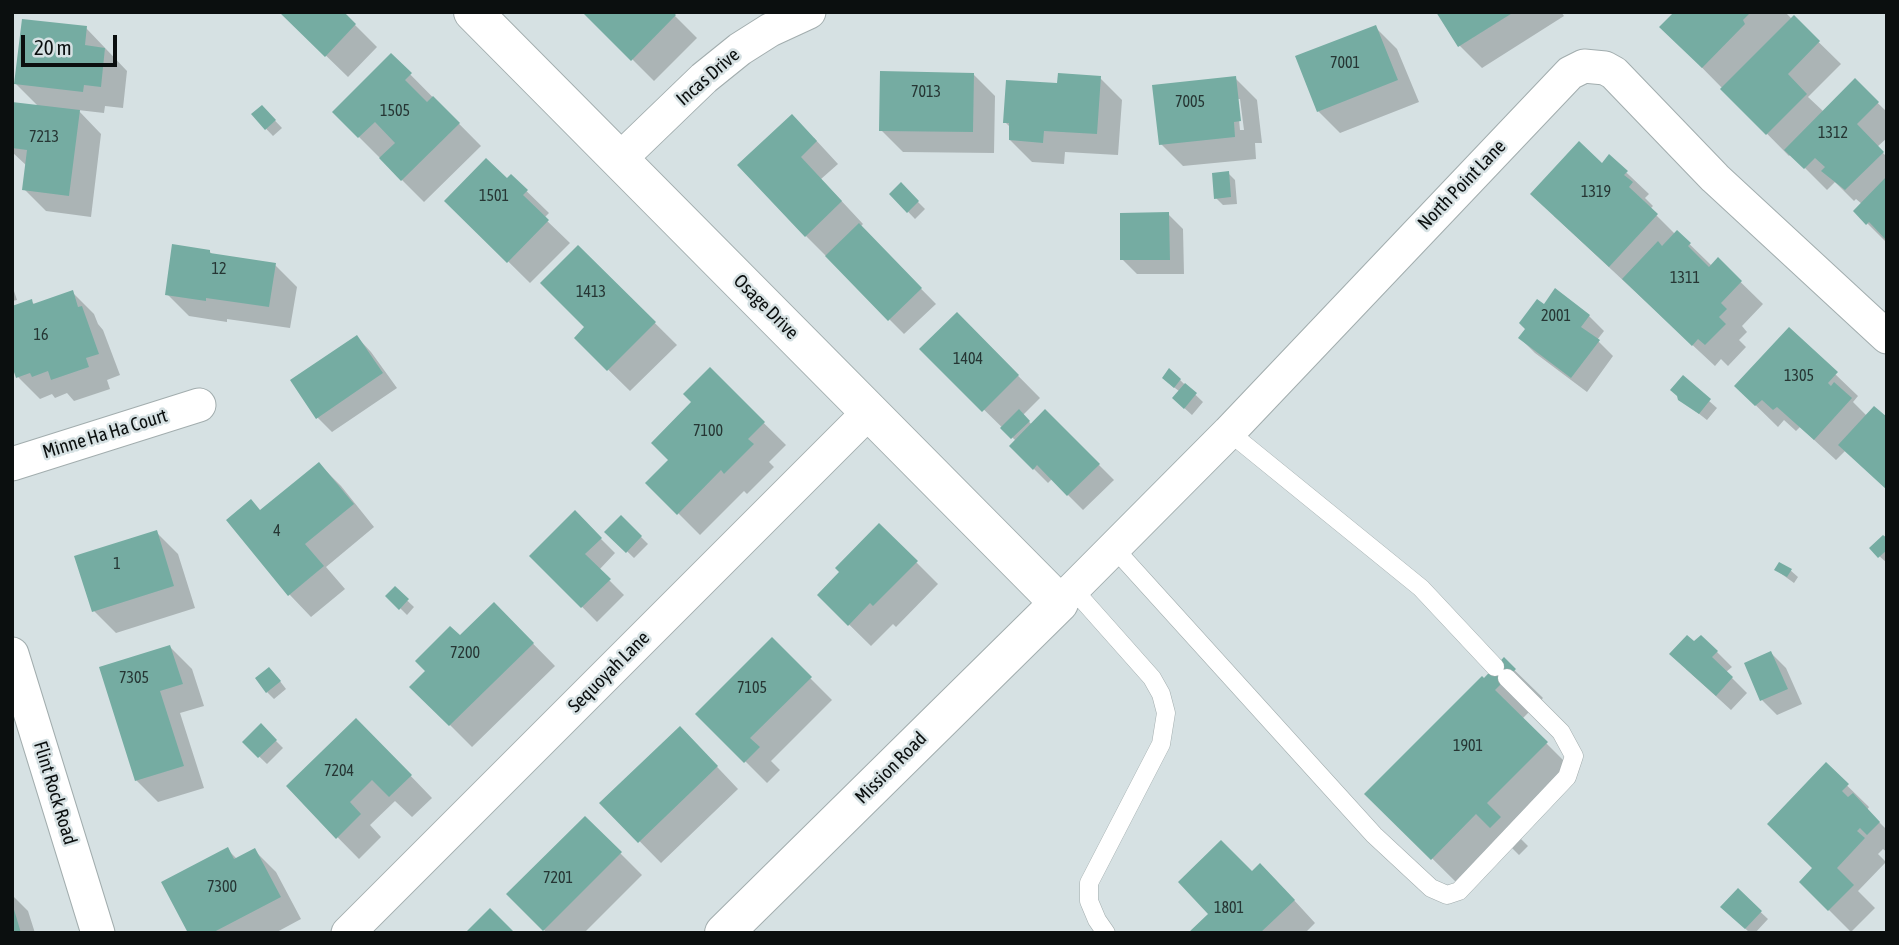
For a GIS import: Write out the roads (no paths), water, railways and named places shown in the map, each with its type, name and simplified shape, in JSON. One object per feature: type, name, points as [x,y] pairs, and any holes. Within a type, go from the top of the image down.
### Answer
[{"type":"street","name":"Osage Drive","points":[[473,12],[870,411],[1066,596]]},
{"type":"street","name":"Incas Drive","points":[[620,159],[704,78],[740,49],[770,30],[809,12]]},
{"type":"street","name":"North Point Lane","points":[[1066,596],[1229,432],[1478,167],[1570,73],[1584,66],[1605,68],[1614,73],[1715,178],[1887,337]]},
{"type":"street","name":"Minne Ha Ha Court","points":[[12,464],[199,405]]},
{"type":"street","name":"Sequoyah Lane","points":[[348,933],[870,411]]},
{"type":"street","name":"Mission Road","points":[[724,933],[1066,596]]},
{"type":"street","name":"Flint Rock Road","points":[[12,654],[97,933]]},
{"type":"lane","points":[[1114,548],[1374,835],[1431,888],[1447,895],[1459,891],[1567,777],[1574,756],[1561,733],[1421,588],[1229,432]]},
{"type":"lane","points":[[1066,596],[1152,678],[1161,694],[1166,713],[1161,744],[1089,883],[1089,901],[1106,933]]}]
